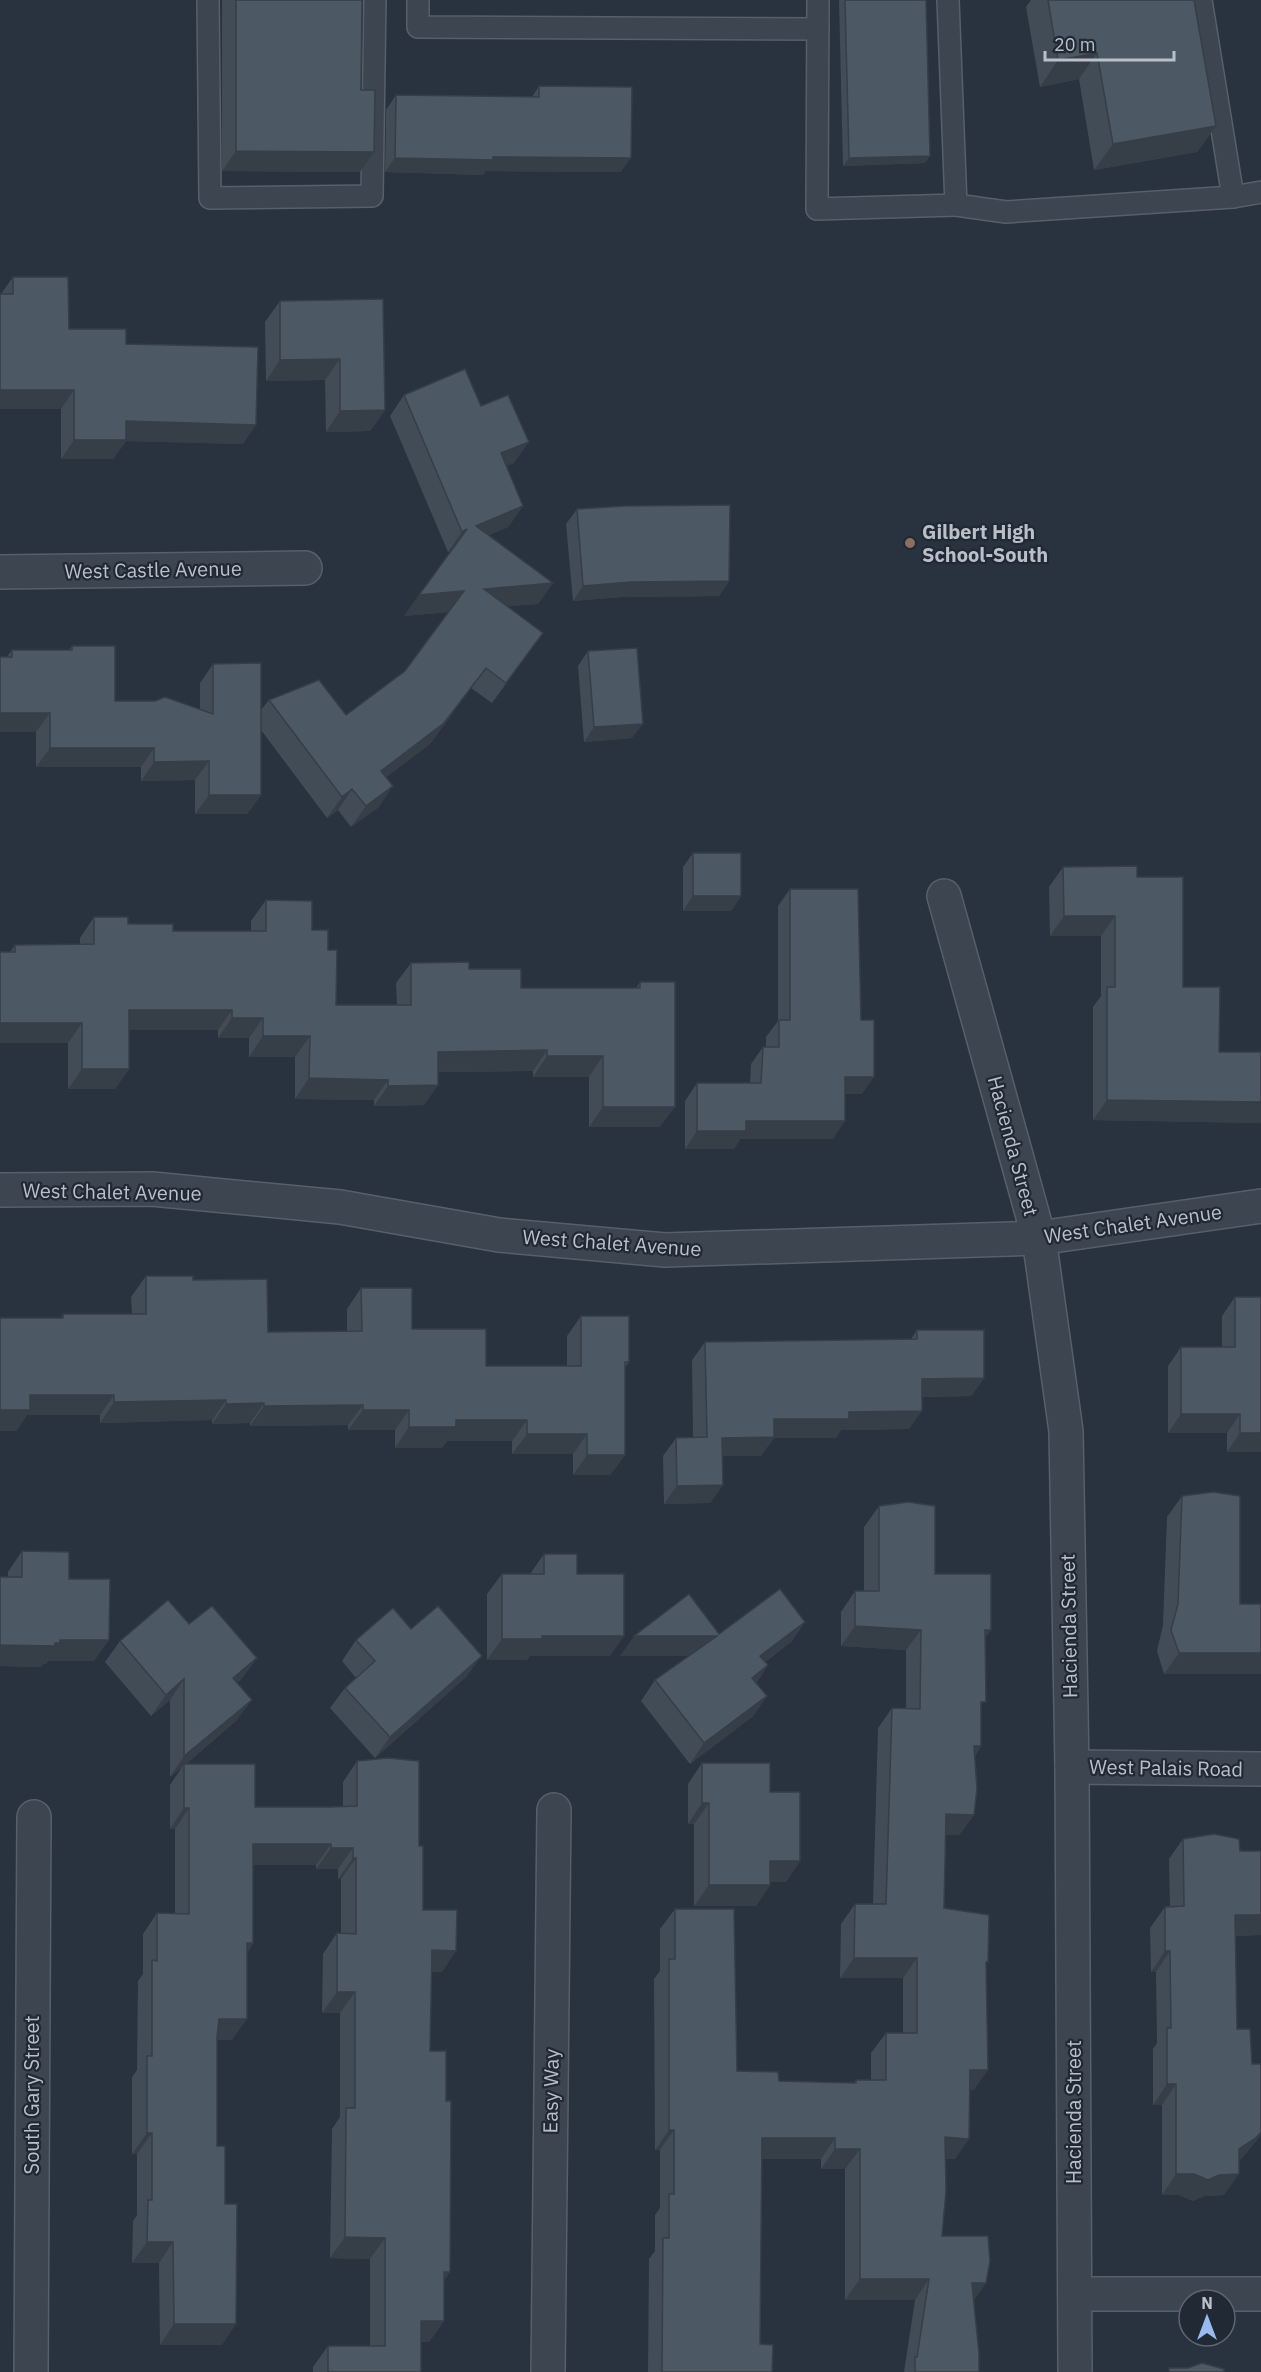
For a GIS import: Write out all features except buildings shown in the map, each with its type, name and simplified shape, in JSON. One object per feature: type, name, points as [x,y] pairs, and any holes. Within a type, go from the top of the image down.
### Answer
[{"type":"street","name":"West Castle Avenue","points":[[0,573],[305,568]]},
{"type":"street","name":"Hacienda Street","points":[[944,896],[1038,1238],[1066,1431],[1072,1767],[1075,2372]]},
{"type":"street","name":"West Chalet Avenue","points":[[0,1190],[176,1191],[340,1207],[499,1235],[665,1250],[1038,1238],[1261,1206]]},
{"type":"street","name":"West Palais Road","points":[[1072,1767],[1261,1769]]},
{"type":"street","name":"Easy Way","points":[[548,2372],[554,1809]]},
{"type":"street","name":"South Gary Street","points":[[31,2372],[34,1817]]},
{"type":"street","points":[[1075,2294],[1261,2294]]},
{"type":"lane","points":[[208,0],[210,198],[372,196],[375,0]]},
{"type":"lane","points":[[418,0],[418,27],[818,29]]},
{"type":"lane","points":[[818,0],[817,209],[956,206],[1006,212],[1233,197],[1261,192]]},
{"type":"lane","points":[[948,0],[956,206]]},
{"type":"lane","points":[[1201,0],[1233,197]]},
{"type":"place","name":"Gilbert High School-South","points":[[910,543]]}]
